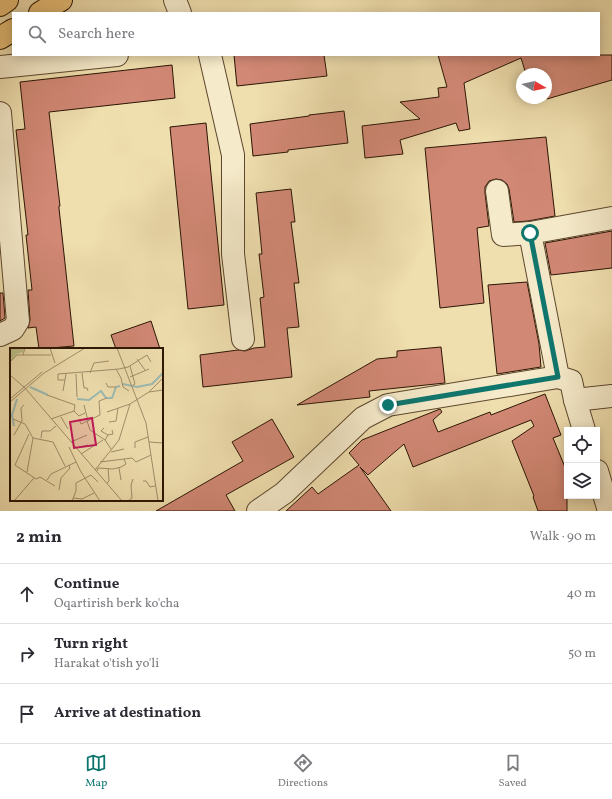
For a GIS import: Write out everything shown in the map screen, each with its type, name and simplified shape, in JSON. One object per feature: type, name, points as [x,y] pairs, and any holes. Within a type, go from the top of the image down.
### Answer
[{"type":"main road","points":[[0,4],[7,0]]},
{"type":"main road","points":[[42,12],[62,0]]},
{"type":"main road","points":[[0,38],[12,31]]},
{"type":"street","points":[[175,0],[180,12]]},
{"type":"street","points":[[0,67],[107,56]]},
{"type":"street","points":[[210,56],[233,155],[232,254],[243,338]]},
{"type":"street","points":[[0,113],[18,321],[13,330],[0,335]]},
{"type":"street","points":[[497,191],[504,235],[530,233],[612,218]]},
{"type":"street","points":[[530,233],[558,377]]},
{"type":"street","points":[[258,511],[284,493],[363,418],[388,405],[558,377],[571,381],[583,427]]},
{"type":"street","points":[[575,400],[612,396]]},
{"type":"street","points":[[600,481],[609,511]]},
{"type":"building","points":[[612,55],[612,80],[552,98],[552,68],[524,68],[521,58],[464,83],[470,129],[459,131],[456,123],[400,140],[403,154],[365,158],[362,126],[420,119],[400,102],[439,97],[438,88],[447,87],[438,56]]},
{"type":"building","points":[[234,56],[324,56],[327,76],[237,86]]},
{"type":"building","points":[[172,65],[175,98],[49,112],[74,346],[39,348],[36,327],[28,328],[30,320],[28,290],[32,290],[26,235],[28,235],[16,130],[25,129],[20,82]]},
{"type":"building","points":[[344,111],[348,143],[253,156],[250,124]]},
{"type":"building","points":[[206,123],[224,305],[188,309],[170,127]]},
{"type":"building","points":[[546,137],[555,216],[514,222],[507,184],[502,180],[496,179],[489,181],[485,187],[485,193],[489,226],[477,228],[484,303],[440,308],[425,148]]},
{"type":"building","points":[[291,189],[295,222],[291,222],[299,283],[294,283],[299,327],[287,328],[292,377],[203,387],[200,355],[238,350],[245,351],[265,347],[260,298],[264,297],[259,254],[262,254],[256,193]]},
{"type":"building","points":[[612,231],[612,268],[551,275],[545,243]]},
{"type":"building","points":[[527,282],[539,344],[541,367],[497,374],[488,285]]},
{"type":"building","points":[[0,293],[3,293],[5,318],[0,321]]},
{"type":"building","points":[[151,321],[160,348],[116,348],[111,335]]},
{"type":"building","points":[[441,347],[445,383],[369,391],[370,397],[297,405],[377,359],[397,357],[397,351]]},
{"type":"building","points":[[545,394],[561,435],[553,438],[564,465],[564,499],[567,499],[567,511],[538,511],[533,497],[534,496],[512,441],[534,426],[531,420],[413,467],[404,444],[368,475],[360,467],[391,511],[286,511],[312,487],[318,494],[359,465],[349,453],[362,440],[440,409],[442,412],[433,420],[438,432],[490,412],[491,415]]},
{"type":"building","points":[[272,419],[294,457],[226,495],[235,511],[156,511],[243,461],[232,442]]},
{"type":"route","points":[[388,405],[558,377],[530,233]]}]
